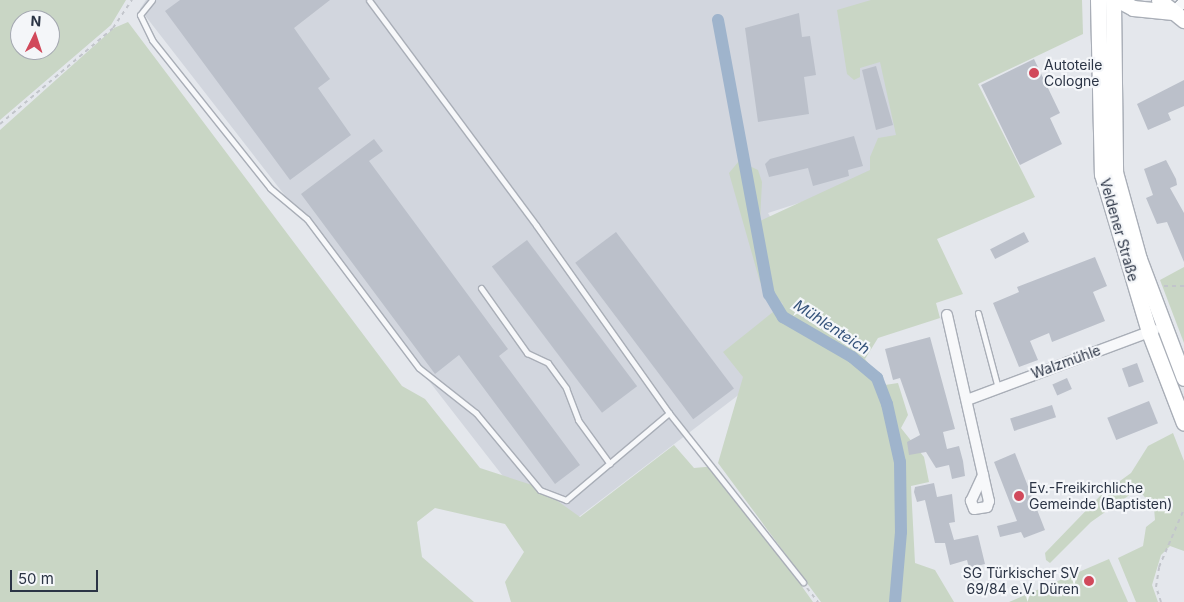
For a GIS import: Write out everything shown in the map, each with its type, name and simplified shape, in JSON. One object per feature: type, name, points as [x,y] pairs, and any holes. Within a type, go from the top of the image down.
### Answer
[{"type":"street","name":"Veldener Straße","points":[[1098,0],[1102,174],[1149,332],[1184,422]]},
{"type":"street","name":"Veldener Straße","points":[[1113,0],[1112,149],[1122,207],[1149,286],[1184,378]]},
{"type":"street","points":[[1118,0],[1133,8],[1178,16]]},
{"type":"street","points":[[1159,0],[1178,16]]},
{"type":"street","points":[[1178,16],[1184,2]]},
{"type":"street","points":[[947,315],[983,475]]},
{"type":"street","name":"Walzmühle","points":[[967,400],[1165,326]]},
{"type":"lane","points":[[152,0],[140,15],[152,40],[270,188],[307,220],[432,383],[476,413],[540,490],[551,497],[566,500],[669,413]]},
{"type":"lane","points":[[368,0],[536,225],[669,413],[803,582]]},
{"type":"lane","points":[[480,288],[527,353],[548,363],[566,388],[578,420],[610,464]]},
{"type":"lane","points":[[978,313],[998,388]]},
{"type":"path","points":[[0,124],[113,28],[132,0]]},
{"type":"path","points":[[1149,286],[1184,286]]},
{"type":"path","points":[[1161,602],[1156,586],[1159,567],[1184,509]]},
{"type":"path","points":[[803,582],[818,602]]},
{"type":"shaded area","points":[[146,0],[904,0],[907,168],[768,213],[830,325],[551,538],[140,9]]},
{"type":"green space","points":[[0,0],[126,0],[111,25],[0,120]]},
{"type":"green space","points":[[871,0],[1082,0],[1083,34],[978,84],[1035,197],[937,239],[963,294],[936,303],[940,318],[878,338],[865,359],[885,385],[898,383],[908,415],[901,428],[924,457],[929,482],[911,486],[915,563],[935,570],[954,602],[821,602],[718,463],[743,377],[723,352],[783,304],[760,282],[729,173],[739,161],[758,170],[762,182],[760,221],[870,170],[870,157],[878,138],[896,135],[880,62],[860,68],[860,77],[854,80],[847,74],[837,10]]},
{"type":"green space","points":[[128,22],[402,386],[425,399],[480,468],[538,487],[580,517],[674,445],[694,468],[716,466],[813,602],[511,602],[505,582],[524,552],[505,524],[435,508],[417,522],[422,557],[474,602],[0,602],[0,130],[114,28]]},
{"type":"green space","points":[[1184,267],[1184,343],[1160,280]]},
{"type":"green space","points":[[1173,433],[1184,461],[1184,551],[1170,546],[1161,555],[1152,585],[1158,602],[1136,602],[1118,558],[1143,546],[1146,527],[1155,520],[1154,508],[1138,489],[1091,522],[1050,563],[1046,560],[1045,553],[1102,494],[1131,473],[1148,446]]},
{"type":"green space","name":"SG Türkischer SV 69/84 e.V. Düren","points":[[1109,559],[1128,602],[1009,602]]},
{"type":"building","points":[[180,0],[330,0],[294,28],[330,79],[318,88],[351,135],[290,180],[165,11]]},
{"type":"building","points":[[799,13],[802,37],[810,36],[816,75],[804,77],[809,114],[758,122],[745,28]]},
{"type":"building","points":[[1034,59],[1060,113],[1050,118],[1062,144],[1020,165],[981,85]]},
{"type":"building","points":[[876,66],[893,125],[876,130],[862,70]]},
{"type":"building","points":[[1184,80],[1184,106],[1168,113],[1171,120],[1148,130],[1137,104]]},
{"type":"building","points":[[854,136],[863,166],[848,170],[849,176],[813,186],[808,168],[769,177],[765,164],[770,159]]},
{"type":"building","points":[[374,139],[383,151],[369,161],[508,349],[499,356],[580,465],[555,484],[459,355],[435,374],[301,194]]},
{"type":"building","points":[[1166,160],[1176,179],[1177,185],[1170,188],[1184,213],[1184,262],[1167,222],[1157,224],[1146,198],[1153,195],[1144,169]]},
{"type":"building","points":[[616,232],[734,389],[693,419],[575,263]]},
{"type":"building","points":[[1024,232],[1029,242],[995,259],[990,249]]},
{"type":"building","points":[[527,240],[637,386],[602,413],[492,266]]},
{"type":"building","points":[[1095,257],[1107,286],[1093,292],[1105,321],[1052,342],[1049,333],[1030,341],[1038,360],[1019,367],[993,303],[1019,292],[1017,287]]},
{"type":"building","points":[[930,337],[955,429],[943,432],[947,449],[959,446],[963,461],[965,476],[952,479],[949,465],[936,468],[926,452],[909,455],[907,442],[920,435],[900,378],[893,380],[885,349]]},
{"type":"building","points":[[1137,363],[1144,382],[1129,387],[1122,368]]},
{"type":"building","points":[[1067,378],[1072,389],[1057,395],[1052,385]]},
{"type":"building","points":[[1149,401],[1158,423],[1116,440],[1107,418]]},
{"type":"building","points":[[1052,405],[1056,417],[1014,431],[1010,419]]},
{"type":"building","name":"Ev.-Freikirchliche Gemeinde (Baptisten)","points":[[1015,453],[1045,530],[1024,538],[1021,532],[1000,537],[997,526],[1017,521],[994,462]]},
{"type":"building","points":[[934,483],[937,497],[952,494],[955,522],[949,523],[954,540],[978,535],[985,564],[969,568],[967,560],[950,565],[945,543],[935,543],[925,500],[917,502],[914,492],[915,487]]},
{"type":"waterway","name":"Mühlenteich","points":[[718,20],[769,294],[783,317],[852,357],[877,378],[887,404],[900,462],[901,532],[895,602]]},
{"type":"place","name":"Autoteile Cologne","points":[[1034,73]]},
{"type":"place","name":"Ev.-Freikirchliche Gemeinde (Baptisten)","points":[[1019,496]]},
{"type":"place","name":"SG Türkischer SV 69/84 e.V. Düren","points":[[1089,581]]}]
